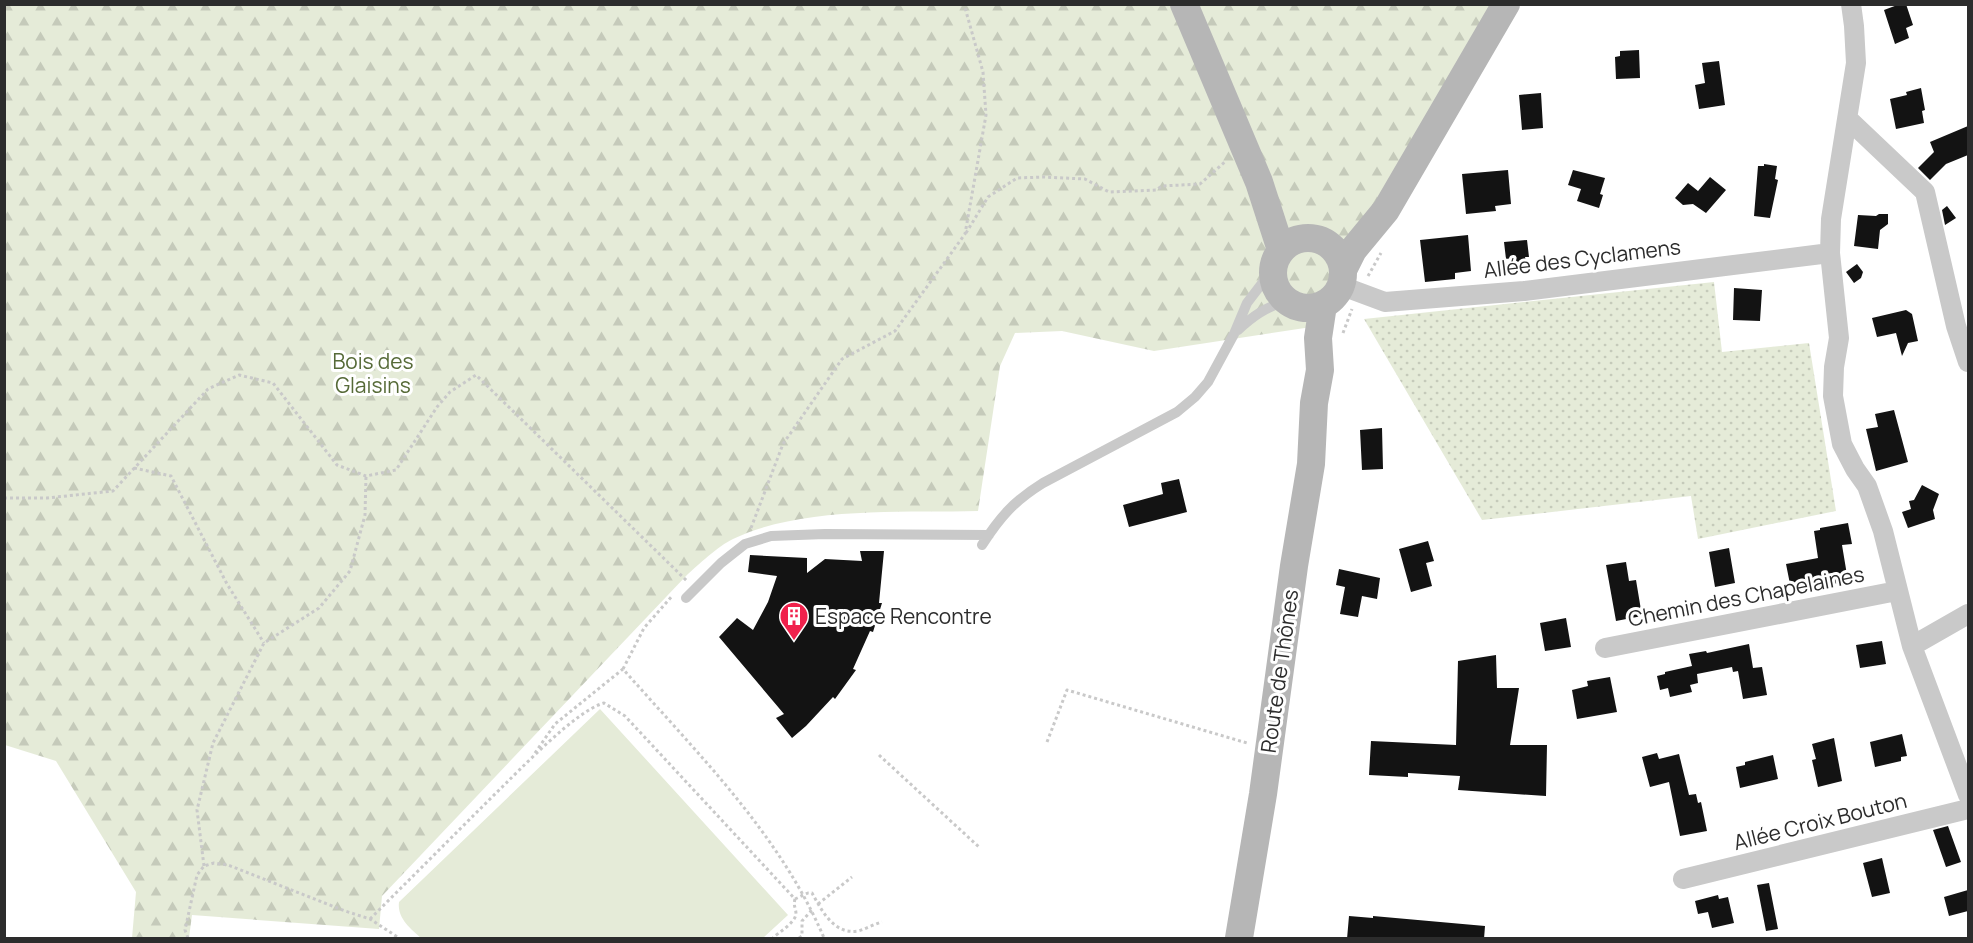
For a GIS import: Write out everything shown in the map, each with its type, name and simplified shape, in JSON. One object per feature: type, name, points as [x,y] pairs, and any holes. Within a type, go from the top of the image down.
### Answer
[{"type":"main road","points":[[1184,4],[1259,182],[1295,249]]},
{"type":"main road","points":[[1325,293],[1353,250],[1386,210],[1506,4]]},
{"type":"main road","points":[[1325,293],[1275,286],[1295,249],[1339,237],[1355,227],[1405,177]]},
{"type":"main road","points":[[1295,249],[1333,248],[1340,257],[1325,293]]},
{"type":"main road","name":"Route de Thônes","points":[[1239,939],[1263,794],[1294,566],[1311,464],[1314,404],[1305,340],[1325,293]]},
{"type":"street","name":"Chemin des Chapelaines","points":[[1851,4],[1856,63],[1831,219],[1830,252],[1839,338],[1834,368],[1833,396],[1842,444],[1867,486],[1883,531],[1912,646],[1968,795]]},
{"type":"street","points":[[1848,118],[1925,192],[1956,326],[1968,362]]},
{"type":"street","name":"Allée des Cyclamens","points":[[1325,293],[1385,302],[1512,292],[1830,252]]},
{"type":"street","name":"Chemin des Chapelaines","points":[[1605,648],[1897,591]]},
{"type":"street","points":[[1912,646],[1968,614]]},
{"type":"street","name":"Allée Croix Bouton","points":[[1683,879],[1968,809]]},
{"type":"lane","points":[[982,545],[1007,510],[1024,495],[1186,405],[1208,382],[1247,303],[1295,249]]},
{"type":"lane","points":[[1233,334],[1252,316],[1269,306],[1325,293]]},
{"type":"lane","points":[[686,598],[721,563],[745,544],[771,536],[988,535]]},
{"type":"path","points":[[964,4],[983,72],[986,115],[965,234]]},
{"type":"path","points":[[745,544],[783,444],[842,359],[895,332],[965,234],[988,197],[1017,178],[1085,179],[1109,192],[1156,190],[1162,186],[1200,184],[1228,158]]},
{"type":"path","points":[[1342,335],[1325,293],[1381,253]]},
{"type":"path","points":[[4,498],[47,498],[112,491],[208,389],[239,375],[273,382],[337,465],[366,476],[396,470],[437,407],[450,392],[476,375],[696,588]]},
{"type":"path","points":[[134,468],[171,476],[227,584],[264,643]]},
{"type":"path","points":[[204,866],[197,810],[213,742],[264,643],[319,608],[350,571],[365,515],[366,476]]},
{"type":"path","points":[[532,758],[555,724],[623,669],[644,628],[686,580]]},
{"type":"path","points":[[623,669],[744,807],[778,851],[812,910],[824,939]]},
{"type":"path","points":[[1047,742],[1067,690],[1268,749]]},
{"type":"path","points":[[370,919],[532,758],[579,717],[599,704],[609,705],[625,717],[795,899]]},
{"type":"path","points":[[879,754],[979,847]]},
{"type":"path","points":[[188,939],[184,930],[197,875],[204,866],[214,863],[228,865],[370,919],[399,939]]},
{"type":"path","points":[[818,904],[852,876]]},
{"type":"path","points":[[795,899],[812,893],[827,920],[842,929],[857,931],[882,922]]},
{"type":"path","points":[[773,939],[778,937],[794,920],[795,899]]},
{"type":"path","points":[[799,939],[802,936],[802,921],[812,910]]},
{"type":"green space","name":"Bois des Glaisins","points":[[5,5],[1506,5],[1318,326],[1154,351],[1062,331],[1015,333],[1000,366],[978,511],[852,513],[821,516],[760,528],[721,546],[686,576],[382,896],[379,929],[192,915],[189,938],[132,938],[136,892],[56,761],[5,745]]},
{"type":"green space","points":[[1714,282],[1722,352],[1809,343],[1836,511],[1698,539],[1691,496],[1482,520],[1364,319]]},
{"type":"green space","points":[[600,709],[788,915],[763,938],[421,938],[402,918],[399,902]]},
{"type":"building","points":[[1906,4],[1913,25],[1906,28],[1909,38],[1895,44],[1884,10]]},
{"type":"building","points":[[1639,50],[1640,78],[1616,79],[1615,57],[1620,56],[1620,51]]},
{"type":"building","points":[[1719,61],[1725,105],[1699,109],[1695,85],[1705,83],[1702,63]]},
{"type":"building","points":[[1921,88],[1925,110],[1922,111],[1924,123],[1896,129],[1890,99],[1907,95],[1906,92]]},
{"type":"building","points":[[1541,93],[1543,128],[1522,130],[1519,95]]},
{"type":"building","points":[[1968,126],[1968,155],[1946,164],[1930,180],[1918,168],[1934,152],[1930,142]]},
{"type":"building","points":[[1764,164],[1777,166],[1775,179],[1778,180],[1770,218],[1754,216],[1758,166],[1764,166]]},
{"type":"building","points":[[1508,170],[1511,204],[1495,206],[1496,211],[1466,214],[1462,174]]},
{"type":"building","points":[[1573,170],[1605,178],[1599,208],[1577,201],[1581,189],[1568,185]]},
{"type":"building","points":[[1710,177],[1726,190],[1706,213],[1693,204],[1683,205],[1675,198],[1688,183],[1698,191]]},
{"type":"building","points":[[1947,206],[1956,218],[1945,225],[1942,210]]},
{"type":"building","points":[[1888,214],[1888,224],[1880,230],[1878,249],[1854,246],[1858,215],[1876,216]]},
{"type":"building","points":[[1468,235],[1471,271],[1455,273],[1455,279],[1425,282],[1420,240]]},
{"type":"building","points":[[1527,240],[1529,257],[1525,257],[1526,261],[1513,263],[1512,258],[1506,259],[1504,242]]},
{"type":"building","points":[[1857,264],[1863,272],[1861,278],[1854,283],[1846,272]]},
{"type":"building","points":[[1734,288],[1762,290],[1760,321],[1733,320]]},
{"type":"building","points":[[1906,310],[1912,314],[1918,341],[1908,343],[1902,356],[1896,333],[1877,337],[1872,318]]},
{"type":"building","points":[[1894,410],[1908,462],[1876,471],[1866,429],[1878,427],[1875,414]]},
{"type":"building","points":[[1382,428],[1383,469],[1362,470],[1360,430]]},
{"type":"building","points":[[1179,479],[1187,512],[1129,527],[1123,505],[1163,494],[1161,483]]},
{"type":"building","points":[[1922,485],[1939,494],[1933,510],[1935,519],[1908,528],[1902,512],[1911,509],[1909,501],[1914,500]]},
{"type":"building","points":[[1848,523],[1852,544],[1842,545],[1848,581],[1819,587],[1818,579],[1790,584],[1786,564],[1818,558],[1814,531]]},
{"type":"building","points":[[1428,541],[1434,561],[1426,563],[1432,586],[1411,592],[1399,549]]},
{"type":"building","points":[[1729,548],[1735,583],[1715,587],[1709,552]]},
{"type":"building","name":"Espace Rencontre","points":[[860,551],[884,551],[879,603],[882,603],[873,632],[870,631],[853,669],[856,670],[835,699],[833,697],[792,738],[776,718],[784,714],[719,637],[737,618],[753,630],[768,602],[777,576],[748,572],[750,555],[807,558],[807,573],[825,559],[862,561]]},
{"type":"building","points":[[1626,562],[1629,581],[1636,580],[1642,616],[1616,621],[1606,565]]},
{"type":"building","points":[[1339,569],[1380,578],[1377,599],[1362,596],[1358,617],[1340,614],[1345,587],[1336,585]]},
{"type":"building","points":[[1566,618],[1571,647],[1545,651],[1540,623]]},
{"type":"building","points":[[1882,641],[1886,664],[1860,668],[1856,645]]},
{"type":"building","points":[[1749,644],[1753,668],[1762,667],[1767,695],[1743,699],[1738,671],[1733,672],[1732,667],[1697,674],[1698,683],[1690,685],[1692,692],[1670,697],[1668,688],[1660,690],[1657,676],[1692,666],[1689,654],[1706,651],[1707,653]]},
{"type":"building","points":[[1496,655],[1497,688],[1519,688],[1510,745],[1547,745],[1546,796],[1458,790],[1460,776],[1408,773],[1408,777],[1369,775],[1371,741],[1456,745],[1458,661]]},
{"type":"building","points":[[1610,677],[1617,712],[1577,719],[1572,690],[1588,686],[1587,681]]},
{"type":"building","points":[[1902,734],[1907,756],[1901,757],[1901,761],[1875,767],[1870,742]]},
{"type":"building","points":[[1834,738],[1842,781],[1818,787],[1812,760],[1816,759],[1812,744]]},
{"type":"building","points":[[1657,753],[1659,759],[1679,754],[1689,795],[1696,794],[1698,803],[1701,802],[1707,831],[1680,836],[1669,782],[1650,787],[1642,757]]},
{"type":"building","points":[[1773,755],[1778,779],[1740,788],[1736,767],[1745,765],[1745,762]]},
{"type":"building","points":[[1948,826],[1961,862],[1946,867],[1933,830]]},
{"type":"building","points":[[1882,858],[1890,893],[1872,897],[1863,863]]},
{"type":"building","points":[[1769,883],[1778,929],[1766,931],[1757,885]]},
{"type":"building","points":[[1968,890],[1968,911],[1949,916],[1944,897]]},
{"type":"building","points":[[1718,895],[1719,899],[1728,897],[1734,923],[1712,928],[1708,912],[1698,914],[1695,901]]},
{"type":"building","points":[[1349,916],[1485,926],[1484,939],[1347,939]]},
{"type":"place","name":"Espace Rencontre","points":[[794,642]]}]
